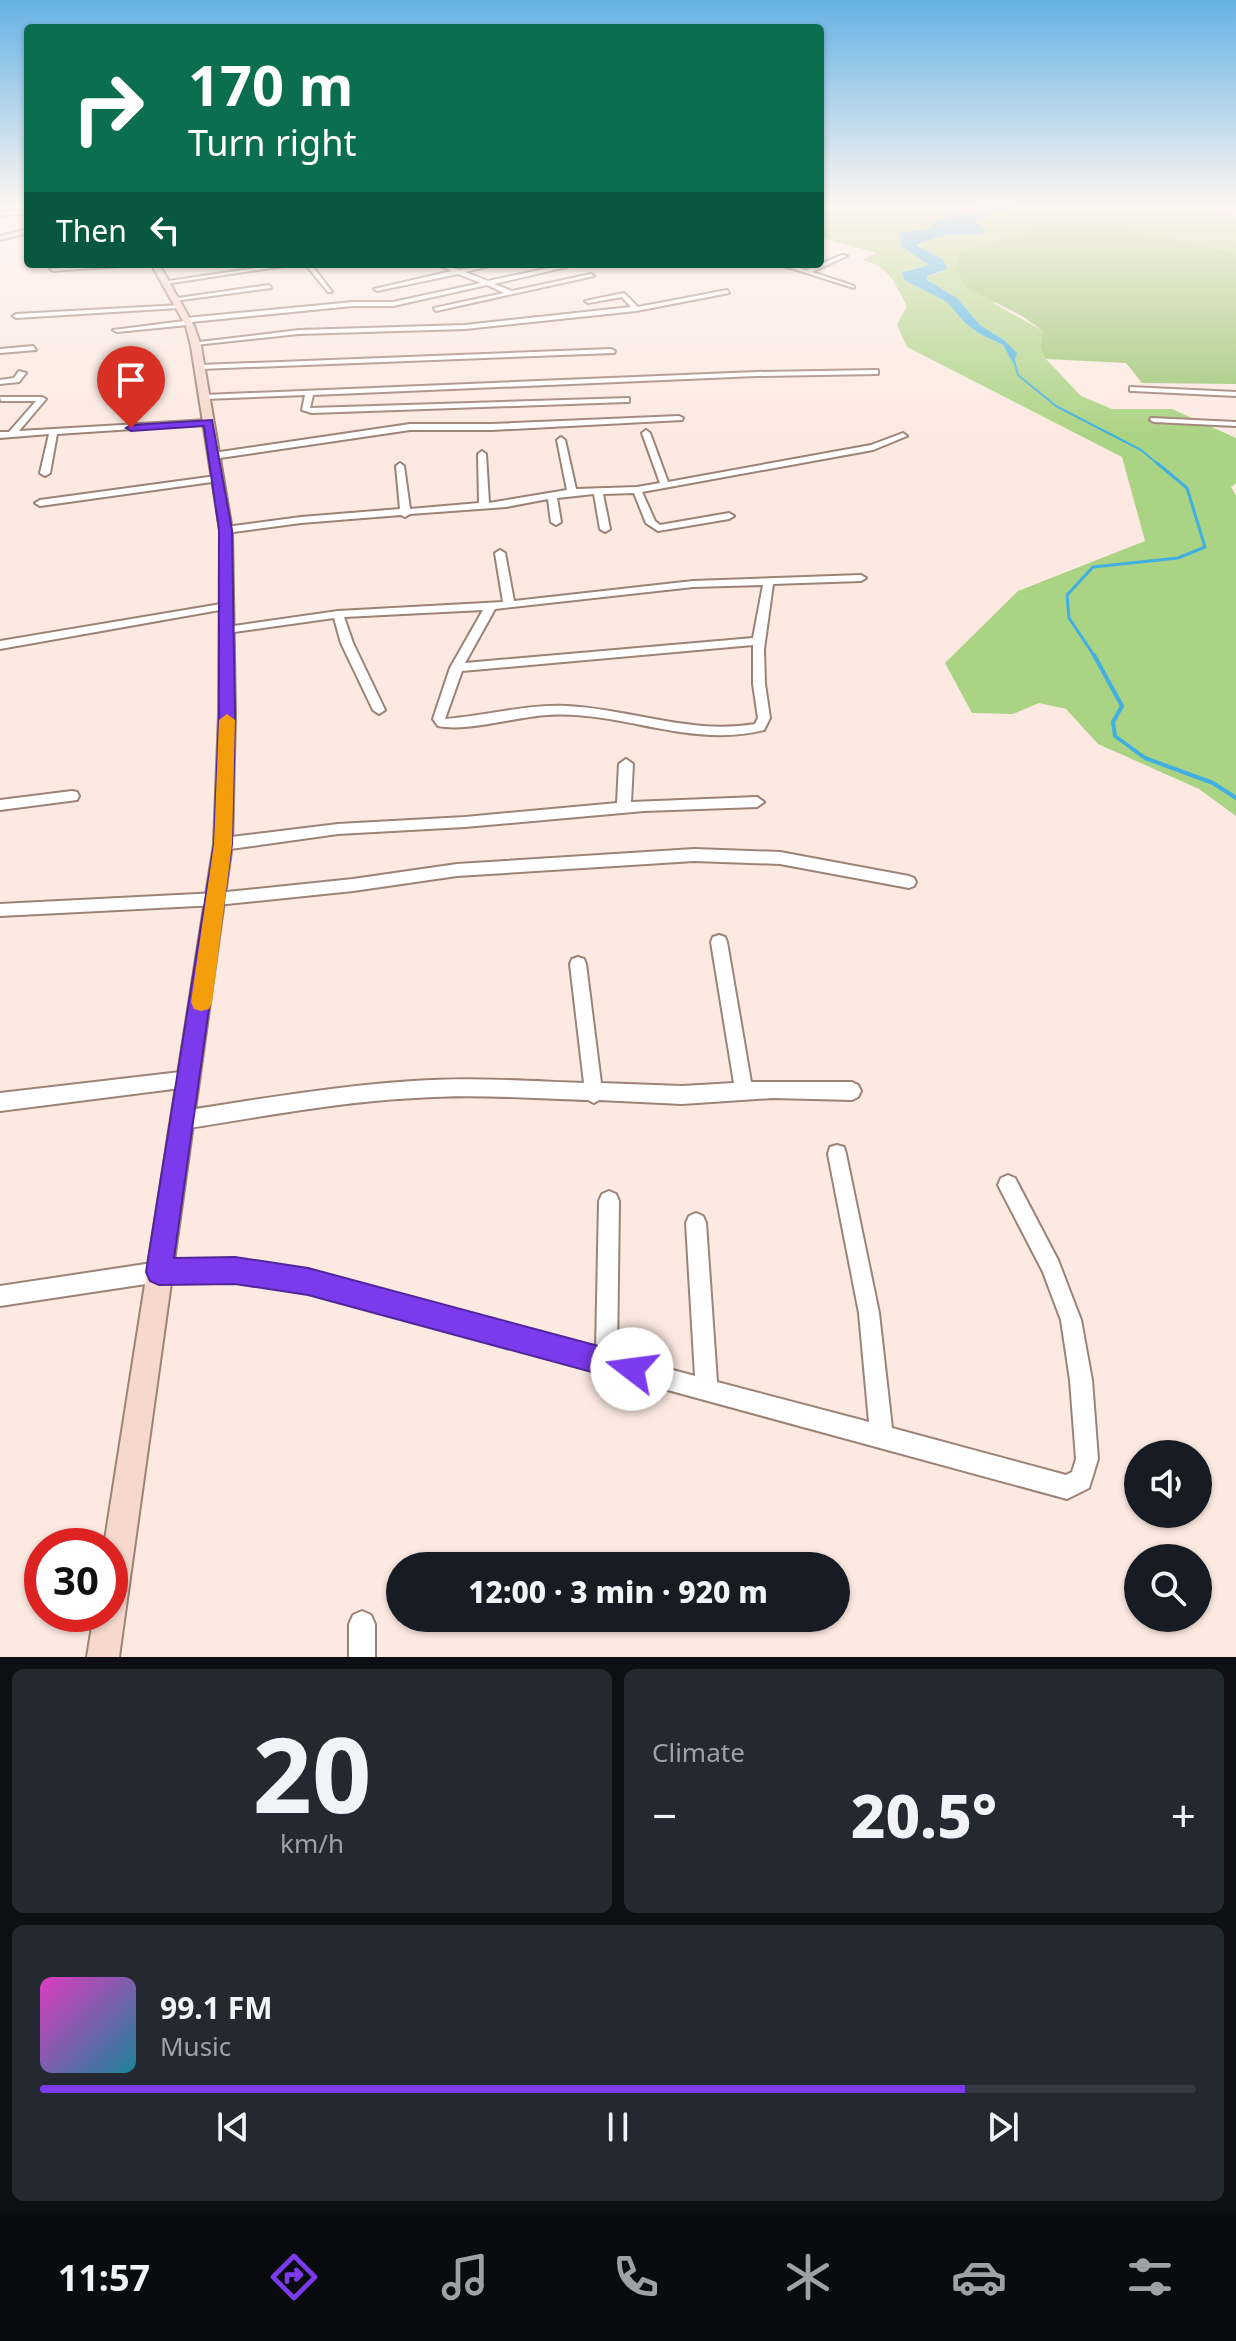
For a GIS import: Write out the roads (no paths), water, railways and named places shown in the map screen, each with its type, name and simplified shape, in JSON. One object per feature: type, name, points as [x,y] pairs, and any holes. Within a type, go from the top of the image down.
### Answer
[{"type":"street","points":[[132,281],[353,304],[393,304],[503,281]]},
{"type":"street","points":[[16,316],[199,281]]},
{"type":"street","points":[[322,281],[330,291]]},
{"type":"street","points":[[377,289],[411,281]]},
{"type":"street","points":[[483,281],[511,293],[529,296],[571,287]]},
{"type":"street","points":[[436,309],[566,281]]},
{"type":"street","points":[[835,281],[852,287]]},
{"type":"street","points":[[122,1528],[223,844],[226,530],[195,343],[168,287]]},
{"type":"street","points":[[117,330],[168,287],[269,287]]},
{"type":"street","points":[[195,343],[339,331],[465,327],[636,309],[727,292]]},
{"type":"street","points":[[588,301],[624,295],[636,309]]},
{"type":"street","points":[[339,331],[344,319]]},
{"type":"street","points":[[0,351],[33,348]]},
{"type":"street","points":[[200,367],[611,351]]},
{"type":"street","points":[[205,397],[756,374],[875,372]]},
{"type":"street","points":[[0,382],[16,380],[22,373]]},
{"type":"street","points":[[1133,389],[1236,394]]},
{"type":"street","points":[[309,393],[306,410],[320,412],[626,400]]},
{"type":"street","points":[[1,399],[42,399],[11,435]]},
{"type":"street","points":[[213,456],[410,427],[517,426],[679,418]]},
{"type":"street","points":[[1154,420],[1236,424]]},
{"type":"street","points":[[0,435],[208,422]]},
{"type":"street","points":[[646,433],[665,485]]},
{"type":"street","points":[[45,473],[53,434]]},
{"type":"street","points":[[226,530],[301,520],[484,506],[572,492],[637,490],[873,447],[903,436]]},
{"type":"street","points":[[561,440],[572,492]]},
{"type":"street","points":[[482,454],[484,506]]},
{"type":"street","points":[[400,466],[405,514]]},
{"type":"street","points":[[40,503],[216,479]]},
{"type":"street","points":[[637,490],[651,523],[658,528],[729,516]]},
{"type":"street","points":[[598,491],[605,529]]},
{"type":"street","points":[[552,495],[556,522]]},
{"type":"street","points":[[500,553],[509,605]]},
{"type":"street","points":[[227,630],[338,614],[509,605],[629,590],[769,580],[861,578]]},
{"type":"street","points":[[491,606],[456,668],[439,719],[442,723],[562,710],[706,730],[747,731],[760,727],[764,718],[759,641],[769,580]]},
{"type":"street","points":[[0,645],[227,606]]},
{"type":"street","points":[[338,614],[353,657],[379,710]]},
{"type":"street","points":[[456,668],[759,641]]},
{"type":"street","points":[[624,808],[626,764]]},
{"type":"street","points":[[0,805],[72,796]]},
{"type":"street","points":[[223,844],[338,829],[624,808],[757,802]]},
{"type":"street","points":[[0,910],[217,899],[353,885],[457,870],[694,855],[780,858],[909,882]]},
{"type":"street","points":[[719,942],[744,1091]]},
{"type":"street","points":[[578,964],[594,1094]]},
{"type":"street","points":[[0,1102],[189,1079]]},
{"type":"street","points":[[183,1120],[330,1097],[416,1089],[500,1088],[682,1095],[744,1091],[852,1091]]},
{"type":"street","points":[[837,1154],[869,1313],[881,1434]]},
{"type":"street","points":[[0,1296],[159,1272],[235,1271],[308,1282],[881,1434],[1067,1487],[1081,1480],[1087,1459],[1081,1380],[1071,1320],[1051,1267],[1008,1185]]},
{"type":"street","points":[[606,1362],[609,1201]]},
{"type":"street","points":[[696,1223],[707,1389]]},
{"type":"street","points":[[362,1624],[362,1657]]},
{"type":"street","points":[[103,1657],[107,1632]]},
{"type":"water","points":[[907,281],[929,281],[957,298],[980,325],[1004,340],[1017,353],[1013,363],[1003,345],[965,323],[947,302]]},
{"type":"waterway","points":[[1013,357],[1018,375],[1056,406],[1141,450],[1159,465]]},
{"type":"waterway","points":[[1095,657],[1069,618],[1067,595],[1093,567],[1178,558],[1205,547],[1187,488],[1157,463]]},
{"type":"waterway","points":[[1094,655],[1122,706],[1113,722],[1115,736],[1145,758],[1213,783],[1236,798]]}]
